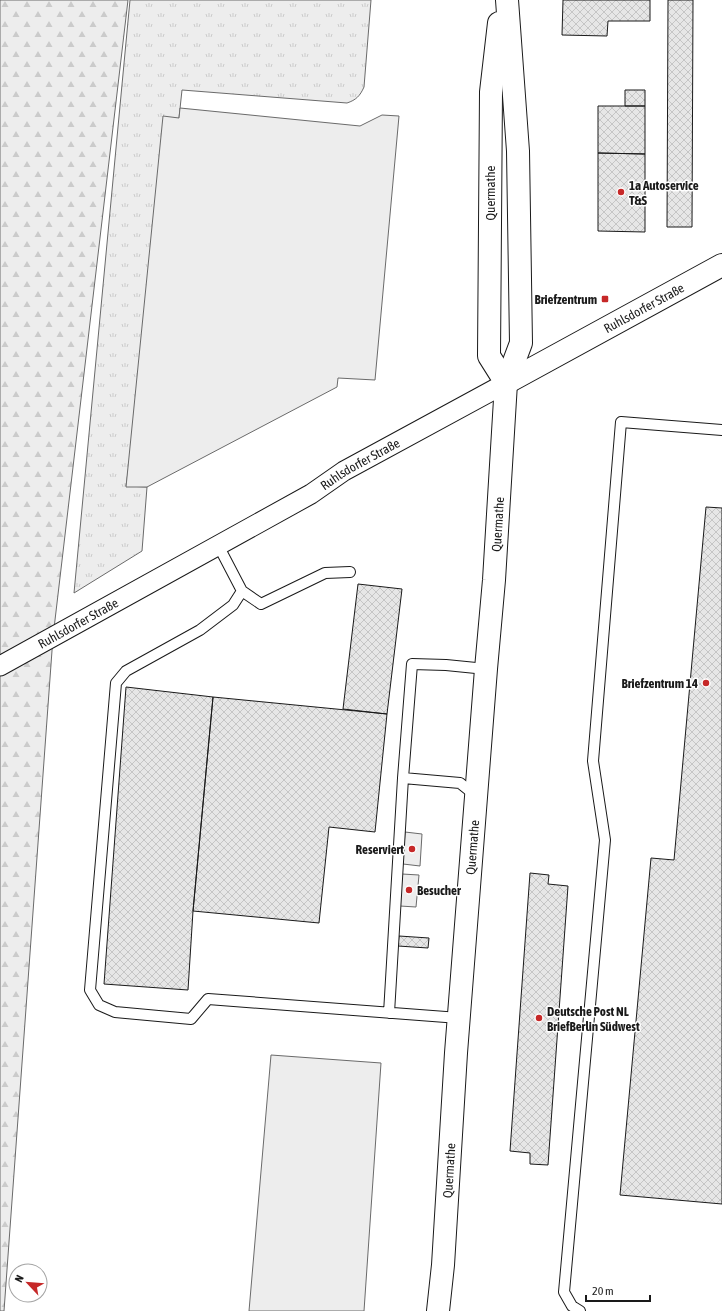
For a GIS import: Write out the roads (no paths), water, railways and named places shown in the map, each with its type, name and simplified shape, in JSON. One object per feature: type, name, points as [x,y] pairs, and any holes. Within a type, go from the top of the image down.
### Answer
[{"type":"main road","name":"Quermathe","points":[[502,0],[491,92],[489,356],[506,383]]},
{"type":"main road","name":"Quermathe","points":[[438,1311],[443,1265],[459,1018],[494,580],[506,383],[521,344],[518,151],[508,0]]},
{"type":"main road","name":"Ruhlsdorfer Straße","points":[[506,383],[722,265]]},
{"type":"street","name":"Ruhlsdorfer Straße","points":[[0,666],[311,494],[344,472],[506,383]]},
{"type":"lane","points":[[580,1311],[572,1306],[564,1292],[605,840],[593,761],[621,422],[722,430]]},
{"type":"lane","points":[[218,545],[242,591],[261,604],[325,573],[350,572]]},
{"type":"lane","points":[[242,591],[233,605],[200,630],[126,671],[116,683],[90,990],[99,1005],[115,1012],[192,1019],[208,999],[459,1018]]},
{"type":"lane","points":[[389,1013],[403,778],[412,664],[486,668]]},
{"type":"lane","points":[[403,778],[460,783],[477,796]]},
{"type":"place","name":"1a Autoservice T&S","points":[[621,192]]},
{"type":"place","name":"Briefzentrum","points":[[605,299]]},
{"type":"place","name":"Briefzentrum 14","points":[[706,683]]},
{"type":"place","name":"Reserviert","points":[[412,849]]},
{"type":"place","name":"Besucher","points":[[409,890]]},
{"type":"place","name":"Deutsche Post NL BriefBerlin Südwest","points":[[539,1018]]}]
